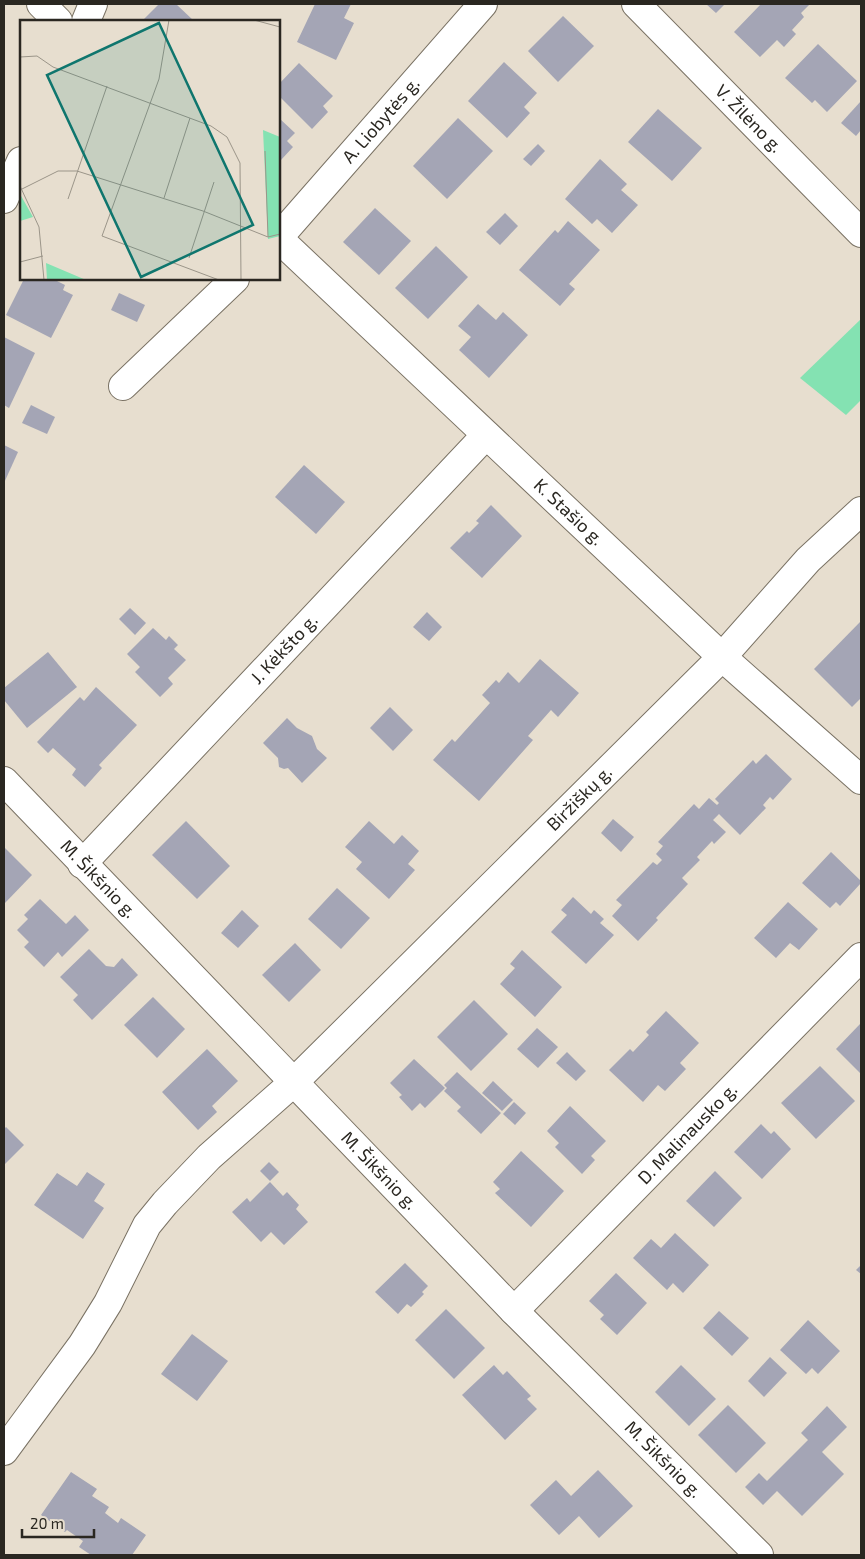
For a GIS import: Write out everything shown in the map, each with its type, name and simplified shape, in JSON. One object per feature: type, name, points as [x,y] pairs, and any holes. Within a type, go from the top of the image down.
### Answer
[{"type":"street","points":[[41,4],[57,20]]},
{"type":"street","points":[[86,20],[94,4]]},
{"type":"street","name":"A. Liobytės g.","points":[[280,237],[483,4]]},
{"type":"street","name":"V. Žilėno g.","points":[[636,4],[861,234]]},
{"type":"street","points":[[4,199],[20,163]]},
{"type":"street","name":"K. Stašio g.","points":[[280,239],[722,657],[861,780]]},
{"type":"street","points":[[123,386],[234,280]]},
{"type":"street","name":"J. Kėkšto g.","points":[[82,864],[486,435]]},
{"type":"street","name":"Biržiškų g.","points":[[4,1450],[82,1345],[108,1303],[147,1225],[165,1202],[209,1157],[294,1082],[722,657],[808,560],[861,511]]},
{"type":"street","name":"M. Šikšnio g.","points":[[4,781],[514,1311],[760,1555]]},
{"type":"street","name":"D. Malinausko g.","points":[[514,1311],[861,957]]},
{"type":"green space","points":[[861,319],[861,400],[846,415],[800,378]]},
{"type":"building","points":[[159,4],[176,4],[193,20],[143,20]]},
{"type":"building","points":[[315,4],[351,4],[344,18],[354,23],[336,60],[297,42]]},
{"type":"building","points":[[706,4],[725,4],[716,13]]},
{"type":"building","points":[[761,4],[810,4],[801,13],[804,17],[792,30],[796,34],[784,47],[777,40],[760,57],[734,32]]},
{"type":"building","points":[[563,16],[594,46],[558,82],[528,51]]},
{"type":"building","points":[[818,44],[857,81],[827,112],[815,100],[812,103],[785,78]]},
{"type":"building","points":[[504,62],[537,93],[524,107],[530,113],[507,138],[468,101]]},
{"type":"building","points":[[299,63],[333,96],[323,106],[328,112],[312,129],[280,97],[280,83]]},
{"type":"building","points":[[861,101],[861,130],[856,136],[841,123]]},
{"type":"building","points":[[658,109],[702,148],[672,181],[628,142]]},
{"type":"building","points":[[458,118],[493,151],[447,199],[413,166]]},
{"type":"building","points":[[280,119],[295,133],[287,141],[293,147],[281,160]]},
{"type":"building","points":[[538,144],[545,151],[531,166],[523,159]]},
{"type":"building","points":[[600,159],[627,184],[621,190],[638,205],[612,233],[597,219],[592,224],[565,199]]},
{"type":"building","points":[[375,208],[411,241],[379,275],[343,242]]},
{"type":"building","points":[[505,213],[518,226],[500,245],[486,232]]},
{"type":"building","points":[[568,221],[600,250],[569,284],[575,289],[560,306],[519,270],[555,230],[558,233]]},
{"type":"building","points":[[436,246],[468,277],[428,319],[395,288]]},
{"type":"building","points":[[24,280],[55,280],[65,285],[63,290],[73,295],[51,338],[6,315]]},
{"type":"building","points":[[119,293],[145,305],[137,322],[111,310]]},
{"type":"building","points":[[478,304],[496,320],[503,312],[528,335],[489,378],[459,350],[471,337],[458,326]]},
{"type":"building","points":[[4,337],[35,353],[9,408],[4,405]]},
{"type":"building","points":[[31,405],[55,417],[47,434],[22,423]]},
{"type":"building","points":[[4,445],[18,452],[4,483]]},
{"type":"building","points":[[304,465],[345,502],[316,534],[275,497]]},
{"type":"building","points":[[491,505],[522,536],[482,578],[450,548],[467,531],[469,533],[479,523],[476,521]]},
{"type":"building","points":[[130,608],[146,623],[135,635],[119,619]]},
{"type":"building","points":[[427,612],[442,627],[429,641],[413,627]]},
{"type":"building","points":[[861,621],[861,698],[852,707],[814,669]]},
{"type":"building","points":[[153,628],[166,640],[169,636],[178,645],[174,649],[186,660],[168,678],[173,684],[160,697],[135,672],[140,667],[127,654]]},
{"type":"building","points":[[48,652],[77,687],[27,728],[4,700],[4,688]]},
{"type":"building","points":[[540,659],[579,693],[558,717],[551,710],[528,736],[533,740],[479,801],[433,760],[452,739],[455,742],[490,703],[482,695],[496,680],[499,683],[508,672],[519,683]]},
{"type":"building","points":[[96,687],[137,725],[99,765],[102,768],[85,787],[72,775],[76,769],[53,748],[48,753],[37,742],[80,697],[84,701]]},
{"type":"building","points":[[390,707],[413,730],[393,751],[370,728]]},
{"type":"building","points":[[287,718],[297,728],[312,736],[317,749],[327,758],[302,783],[288,768],[279,767],[278,758],[263,743]]},
{"type":"building","points":[[766,754],[792,779],[773,800],[770,797],[763,805],[766,808],[740,835],[719,814],[713,820],[726,832],[714,844],[712,841],[697,857],[700,860],[682,878],[688,884],[656,918],[658,920],[638,941],[612,916],[622,905],[616,900],[653,862],[657,865],[662,860],[656,854],[663,846],[658,842],[694,804],[699,809],[709,798],[717,805],[719,803],[715,799],[753,760],[756,764]]},
{"type":"building","points":[[613,819],[634,837],[621,852],[601,833]]},
{"type":"building","points":[[186,821],[230,866],[197,899],[152,855]]},
{"type":"building","points":[[369,821],[394,844],[402,835],[419,851],[408,864],[415,870],[389,899],[356,869],[362,862],[345,847]]},
{"type":"building","points":[[4,847],[32,875],[4,904]]},
{"type":"building","points":[[831,852],[861,883],[840,906],[836,902],[830,908],[802,883]]},
{"type":"building","points":[[337,888],[370,918],[341,949],[308,919]]},
{"type":"building","points":[[573,897],[591,914],[594,910],[604,919],[600,923],[614,935],[586,964],[551,932],[567,915],[561,910]]},
{"type":"building","points":[[40,899],[66,924],[75,915],[89,930],[62,957],[58,952],[44,967],[24,947],[29,942],[17,930],[28,919],[24,915]]},
{"type":"building","points":[[788,902],[818,929],[799,950],[790,943],[776,958],[754,938]]},
{"type":"building","points":[[242,910],[259,926],[238,948],[221,933]]},
{"type":"building","points":[[295,943],[321,970],[289,1002],[262,975]]},
{"type":"building","points":[[89,949],[106,966],[114,967],[122,958],[138,975],[92,1020],[73,1000],[78,995],[60,977]]},
{"type":"building","points":[[522,950],[562,987],[535,1017],[500,984],[515,968],[510,964]]},
{"type":"building","points":[[153,997],[185,1029],[157,1058],[124,1025]]},
{"type":"building","points":[[474,1000],[508,1034],[471,1071],[437,1037]]},
{"type":"building","points":[[666,1011],[699,1043],[680,1063],[686,1069],[665,1091],[658,1085],[643,1102],[609,1070],[630,1049],[633,1052],[649,1035],[646,1032]]},
{"type":"building","points":[[861,1023],[861,1074],[836,1049]]},
{"type":"building","points":[[537,1028],[558,1047],[538,1068],[517,1049]]},
{"type":"building","points":[[207,1049],[238,1081],[212,1106],[217,1112],[198,1130],[162,1092]]},
{"type":"building","points":[[567,1052],[586,1071],[576,1081],[556,1063]]},
{"type":"building","points":[[414,1059],[445,1088],[425,1108],[420,1103],[412,1111],[399,1097],[402,1095],[390,1083]]},
{"type":"building","points":[[820,1066],[855,1101],[816,1139],[781,1103]]},
{"type":"building","points":[[457,1072],[501,1113],[481,1134],[457,1111],[461,1107],[444,1091],[447,1088],[444,1085]]},
{"type":"building","points":[[493,1081],[513,1100],[502,1111],[482,1093]]},
{"type":"building","points":[[514,1102],[526,1113],[515,1125],[503,1114]]},
{"type":"building","points":[[570,1106],[606,1141],[591,1156],[595,1160],[582,1174],[555,1147],[559,1143],[547,1131]]},
{"type":"building","points":[[761,1124],[771,1134],[774,1131],[791,1149],[762,1179],[734,1152]]},
{"type":"building","points":[[6,1127],[24,1145],[4,1165],[4,1129]]},
{"type":"building","points":[[521,1151],[564,1191],[531,1227],[495,1193],[500,1189],[493,1182]]},
{"type":"building","points":[[269,1162],[279,1172],[270,1181],[260,1171]]},
{"type":"building","points":[[715,1171],[742,1198],[714,1227],[686,1201]]},
{"type":"building","points":[[87,1172],[105,1184],[94,1201],[104,1208],[83,1239],[34,1205],[57,1173],[77,1186]]},
{"type":"building","points":[[270,1182],[283,1196],[287,1192],[299,1205],[296,1209],[308,1222],[284,1245],[271,1232],[261,1242],[232,1212],[247,1198],[250,1202]]},
{"type":"building","points":[[675,1233],[709,1265],[683,1293],[673,1283],[667,1290],[633,1258],[651,1239],[661,1248]]},
{"type":"building","points":[[405,1263],[428,1286],[422,1292],[424,1294],[411,1307],[407,1304],[398,1314],[375,1292]]},
{"type":"building","points":[[861,1265],[861,1274],[856,1270]]},
{"type":"building","points":[[616,1273],[647,1303],[617,1335],[600,1319],[604,1315],[589,1301]]},
{"type":"building","points":[[446,1309],[485,1348],[454,1379],[415,1340]]},
{"type":"building","points":[[719,1311],[749,1338],[732,1356],[703,1328]]},
{"type":"building","points":[[808,1320],[840,1351],[818,1374],[812,1368],[806,1374],[780,1350]]},
{"type":"building","points":[[192,1334],[228,1361],[197,1401],[161,1374]]},
{"type":"building","points":[[770,1357],[787,1373],[764,1397],[748,1381]]},
{"type":"building","points":[[494,1365],[503,1375],[507,1371],[531,1396],[527,1399],[537,1409],[505,1440],[462,1395]]},
{"type":"building","points":[[681,1365],[716,1399],[689,1426],[655,1392]]},
{"type":"building","points":[[728,1405],[766,1443],[736,1473],[698,1435]]},
{"type":"building","points":[[827,1406],[847,1427],[822,1452],[844,1474],[802,1516],[777,1491],[763,1505],[745,1487],[759,1473],[767,1481],[808,1440],[801,1433]]},
{"type":"building","points":[[598,1470],[633,1506],[599,1538],[579,1516],[559,1535],[530,1505],[556,1480],[571,1496]]},
{"type":"building","points":[[71,1472],[97,1489],[92,1496],[109,1507],[105,1513],[118,1523],[121,1518],[146,1535],[132,1555],[91,1555],[79,1547],[83,1541],[67,1530],[65,1532],[41,1515]]}]
